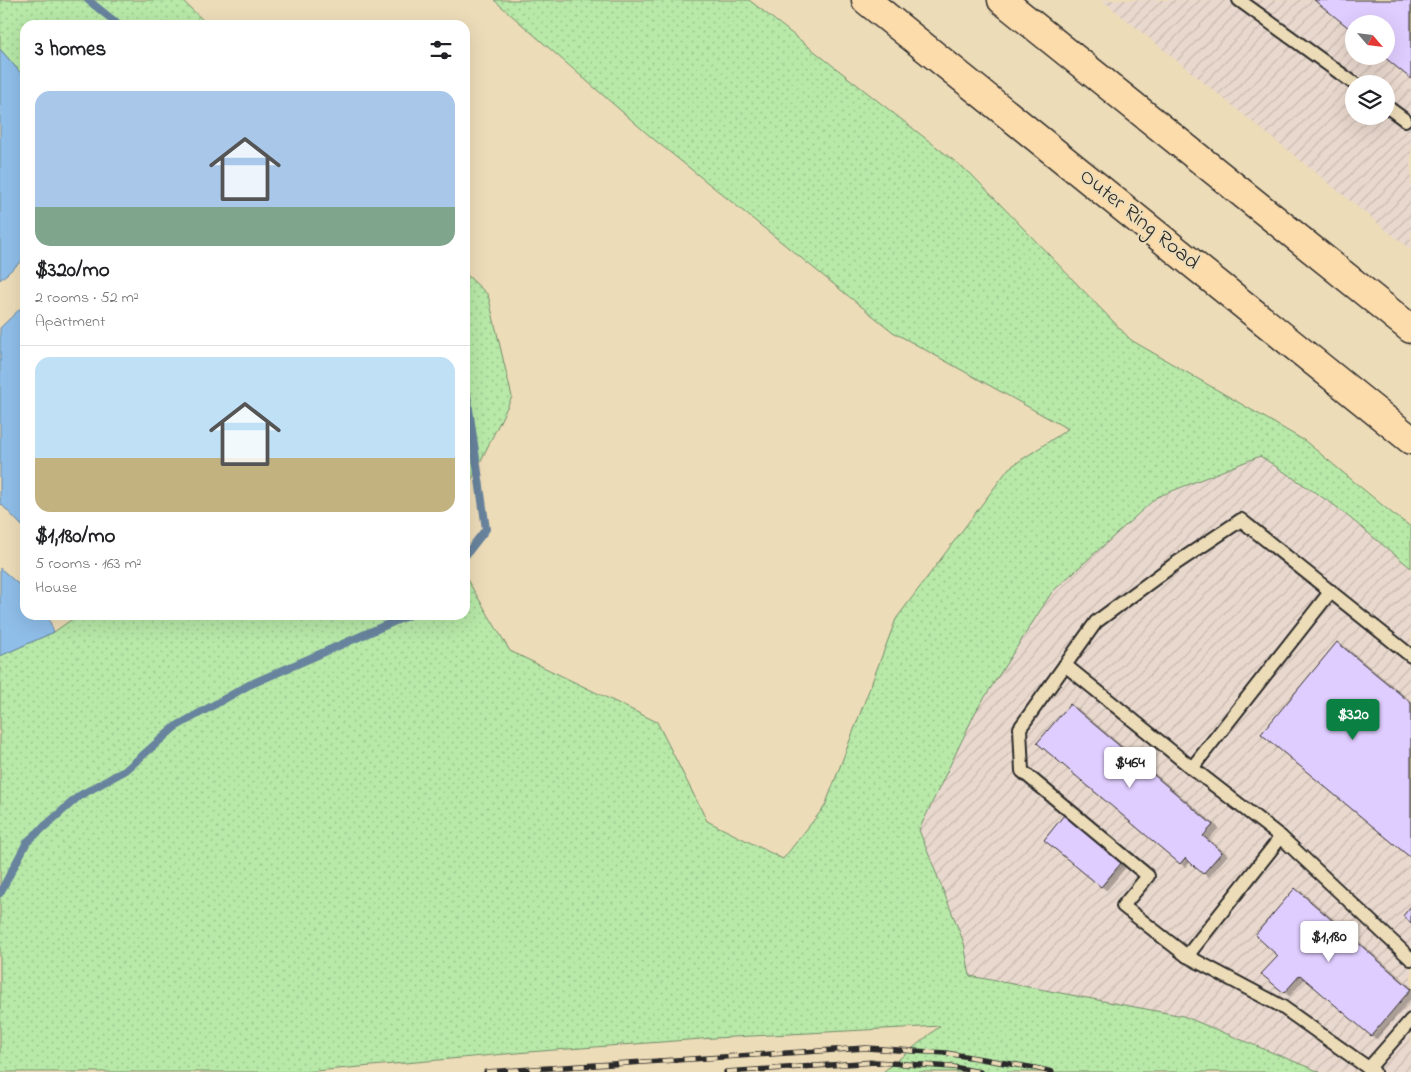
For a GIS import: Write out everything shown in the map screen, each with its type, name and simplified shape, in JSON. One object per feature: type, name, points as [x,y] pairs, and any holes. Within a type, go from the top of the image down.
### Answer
[{"type":"highway","name":"Outer Ring Road","points":[[866,0],[1411,440]]},
{"type":"highway","points":[[1002,0],[1411,329]]},
{"type":"lane","points":[[1239,0],[1345,77]]},
{"type":"lane","points":[[1395,113],[1405,120]]},
{"type":"lane","points":[[1411,656],[1241,520],[1172,566],[1096,622],[1020,728],[1022,770],[1148,876],[1123,906],[1187,956],[1281,1006],[1372,1070],[1411,1020]]},
{"type":"lane","points":[[1192,768],[1331,591]]},
{"type":"lane","points":[[1065,665],[1281,837],[1411,959]]},
{"type":"lane","points":[[1187,956],[1281,837]]},
{"type":"shaded area","points":[[1102,0],[1411,0],[1411,250]]},
{"type":"shaded area","points":[[1260,456],[1334,505],[1411,568],[1411,1072],[1320,1072],[1183,1016],[970,976],[964,943],[919,830],[976,711],[1052,592],[1157,497]]},
{"type":"green space","points":[[0,0],[182,0],[203,20],[20,20],[20,72],[0,49]]},
{"type":"green space","points":[[494,0],[749,0],[971,174],[1131,340],[1305,441],[1411,527],[1411,568],[1334,505],[1260,456],[1157,497],[1052,592],[976,711],[919,830],[964,943],[970,976],[1183,1016],[1320,1072],[883,1072],[940,1026],[714,1038],[304,1072],[0,1072],[0,656],[54,632],[71,620],[470,620],[470,584],[510,651],[657,722],[707,821],[783,859],[825,806],[896,619],[1009,468],[1068,429],[893,332],[651,137]]},
{"type":"green space","points":[[470,278],[488,295],[512,397],[470,483]]},
{"type":"water","points":[[0,49],[20,72],[20,262],[0,280]]},
{"type":"water","points":[[20,309],[20,524],[0,503],[0,328]]},
{"type":"water","points":[[0,568],[20,586],[20,620],[49,620],[54,632],[0,656]]},
{"type":"building","points":[[1314,0],[1411,0],[1411,79],[1394,65],[1395,15],[1345,15],[1345,25]]},
{"type":"building","points":[[1337,642],[1411,703],[1411,858],[1261,734]]},
{"type":"building","points":[[1070,704],[1213,825],[1203,836],[1222,852],[1203,874],[1185,858],[1180,864],[1037,743]]},
{"type":"building","points":[[1064,815],[1122,862],[1101,887],[1044,840]]},
{"type":"building","points":[[1295,888],[1411,989],[1371,1036],[1300,975],[1284,993],[1261,974],[1278,956],[1255,935]]},
{"type":"building","points":[[1411,906],[1411,923],[1403,916]]},
{"type":"waterway","points":[[88,0],[113,20]]},
{"type":"waterway","points":[[470,416],[486,529],[470,550]]},
{"type":"waterway","points":[[0,893],[27,842],[79,796],[126,770],[175,727],[249,685],[398,620]]},
{"type":"railway","points":[[486,1072],[866,1048],[946,1053],[1052,1072]]},
{"type":"railway","points":[[726,1072],[875,1062],[953,1067],[980,1072]]}]
